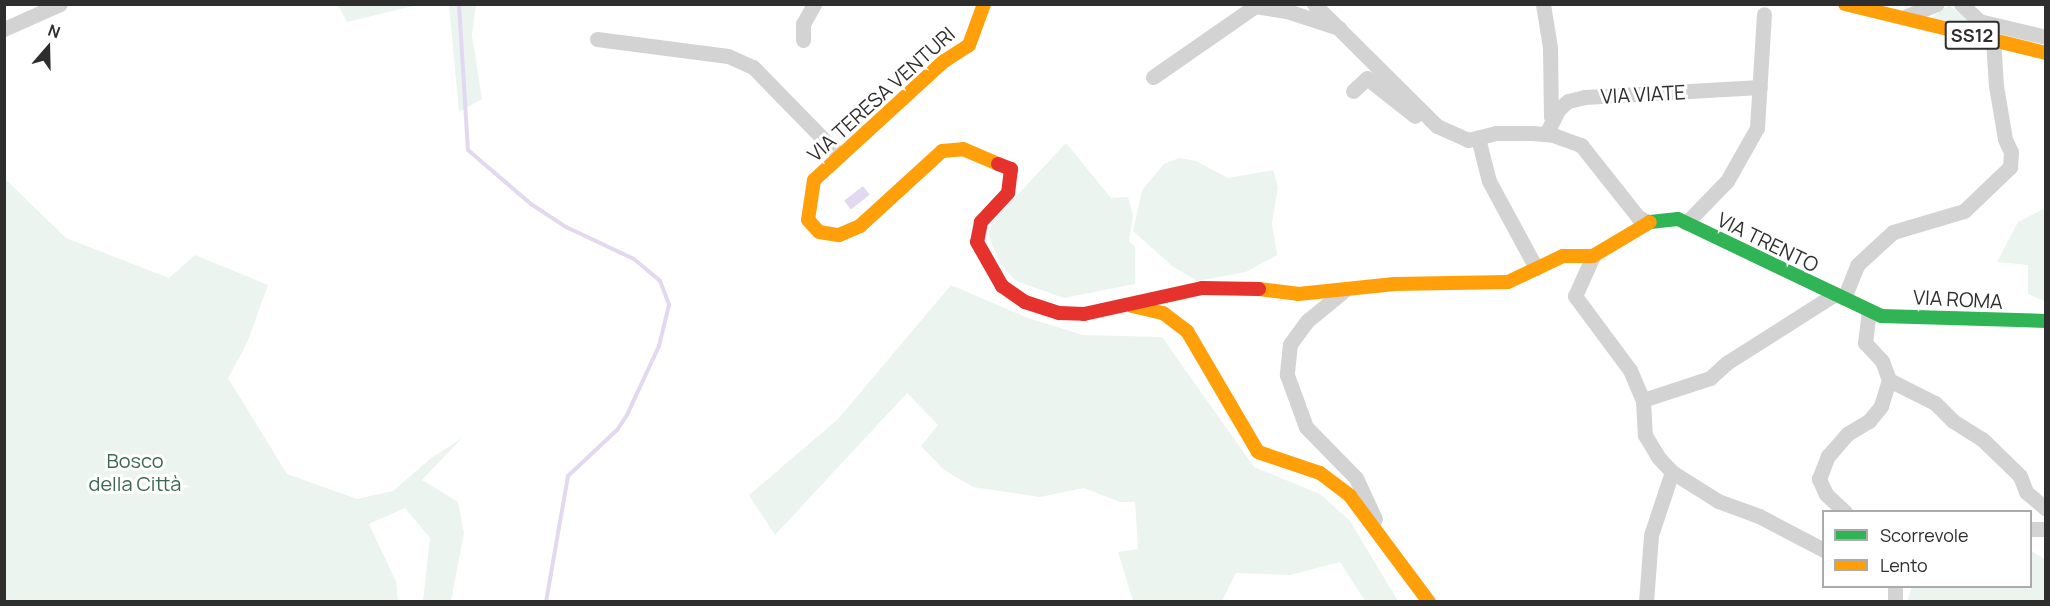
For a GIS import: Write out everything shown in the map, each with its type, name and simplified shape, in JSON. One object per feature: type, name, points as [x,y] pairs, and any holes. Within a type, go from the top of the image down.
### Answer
[{"type":"street","points":[[4,29],[60,4]]},
{"type":"street","points":[[803,40],[802,24],[814,4]]},
{"type":"street","name":"VIA TERESA VENTURI","points":[[984,4],[969,45],[944,61],[814,180],[808,201],[808,220],[819,232],[839,235],[860,226],[942,151],[963,149],[1011,169],[1008,193],[981,222],[977,242],[1002,286],[1025,302],[1059,313],[1084,314],[1113,307]]},
{"type":"street","points":[[1314,4],[1437,126],[1468,140],[1497,133],[1545,134],[1581,146],[1638,217],[1648,222]]},
{"type":"street","points":[[1542,4],[1550,47],[1551,117],[1545,134]]},
{"type":"street","name":"SS12","points":[[1845,4],[2046,53]]},
{"type":"street","points":[[1898,18],[1937,4]]},
{"type":"street","points":[[1961,4],[1978,21],[2046,37]]},
{"type":"street","points":[[1153,77],[1256,6],[1287,11],[1339,28]]},
{"type":"street","points":[[1686,223],[1735,170],[1757,128],[1764,14]]},
{"type":"street","points":[[597,39],[728,56],[753,67],[840,156]]},
{"type":"street","points":[[1643,400],[1710,378],[1728,362],[1839,296],[1857,265],[1893,232],[1964,211],[2010,167],[2011,152],[2005,139],[1996,86],[1993,40]]},
{"type":"street","points":[[1353,91],[1367,78],[1447,139]]},
{"type":"street","name":"VIA VIATE","points":[[1551,117],[1568,101],[1585,97],[1760,87]]},
{"type":"street","points":[[1478,138],[1490,181],[1536,268]]},
{"type":"street","name":"VIA TRENTO","points":[[1648,222],[1678,219],[1869,312]]},
{"type":"street","points":[[1113,307],[1202,288],[1237,286],[1298,294],[1394,284],[1508,282],[1563,256],[1593,256],[1648,222]]},
{"type":"street","points":[[1593,256],[1575,296],[1630,370],[1643,400],[1645,435],[1672,472],[1718,501],[1759,516],[1822,549]]},
{"type":"street","points":[[1346,289],[1307,321],[1290,344],[1287,375],[1306,427],[1356,478],[1377,524],[1378,538]]},
{"type":"street","points":[[1113,307],[1131,306],[1163,313],[1187,331],[1258,452],[1320,473],[1350,496],[1378,538],[1429,602]]},
{"type":"street","points":[[1843,510],[1826,494],[1820,479],[1828,456],[1847,434],[1869,421],[1881,406],[1889,380],[1882,361],[1864,343],[1869,312]]},
{"type":"street","name":"VIA ROMA","points":[[1869,312],[1881,316],[2046,321]]},
{"type":"street","points":[[1889,380],[1935,404],[1953,421],[1982,440],[2020,476],[2026,492],[2046,510]]},
{"type":"street","points":[[1647,602],[1651,535],[1672,472]]},
{"type":"green space","points":[[338,5],[417,5],[347,22]]},
{"type":"green space","points":[[449,5],[476,5],[472,35],[482,99],[459,112]]},
{"type":"green space","points":[[1949,5],[1953,8],[1981,30],[1931,18]]},
{"type":"green space","points":[[1066,143],[1111,198],[1128,197],[1133,216],[1129,241],[1135,247],[1135,284],[1064,298],[1016,281],[999,263],[988,234],[992,222]]},
{"type":"green space","points":[[1179,158],[1196,161],[1228,178],[1273,170],[1278,187],[1272,223],[1277,255],[1246,272],[1197,281],[1172,266],[1133,231],[1142,190],[1164,164]]},
{"type":"green space","name":"Bosco della Città","points":[[4,178],[66,238],[169,278],[195,255],[268,285],[247,343],[228,378],[287,474],[357,499],[393,491],[430,459],[462,438],[422,480],[458,502],[464,533],[451,601],[423,601],[430,538],[405,508],[369,524],[396,582],[398,601],[5,601]]},
{"type":"green space","points":[[2045,208],[2046,301],[2028,294],[2028,265],[1997,262],[2018,222]]},
{"type":"green space","points":[[951,285],[1028,318],[1083,335],[1162,337],[1254,467],[1320,494],[1350,521],[1398,601],[1365,601],[1340,562],[1290,575],[1236,573],[1222,601],[1133,601],[1118,552],[1138,549],[1135,502],[1120,502],[1084,488],[1040,497],[973,487],[944,470],[921,446],[938,425],[907,393],[775,535],[749,495],[838,419]]},
{"type":"green space","points":[[2032,552],[2045,559],[2045,601],[1907,601],[1912,588],[2032,588]]},
{"type":"shaded area","points":[[863,186],[870,195],[851,209],[844,201]]},
{"type":"waterway","points":[[459,4],[468,150],[531,204],[566,227],[634,259],[660,281],[669,305],[659,346],[627,415],[618,429],[568,476],[546,602]]},
{"type":"traffic: fast","points":[[1650,222],[1678,219],[1881,316],[2046,321]]},
{"type":"traffic: slow","points":[[984,4],[969,45],[944,61],[814,180],[808,220],[819,232],[839,235],[860,226],[942,151],[963,149],[998,164]]},
{"type":"traffic: slow","points":[[1845,4],[2046,53]]},
{"type":"traffic: slow","points":[[1259,289],[1298,294],[1394,284],[1508,282],[1563,256],[1593,256],[1650,222]]},
{"type":"traffic: slow","points":[[1132,306],[1163,313],[1187,331],[1258,452],[1320,473],[1350,496],[1429,602]]},
{"type":"traffic: jam","points":[[998,164],[1011,169],[1008,193],[981,222],[977,242],[1002,286],[1025,302],[1059,313],[1084,314],[1202,288],[1259,289]]}]
